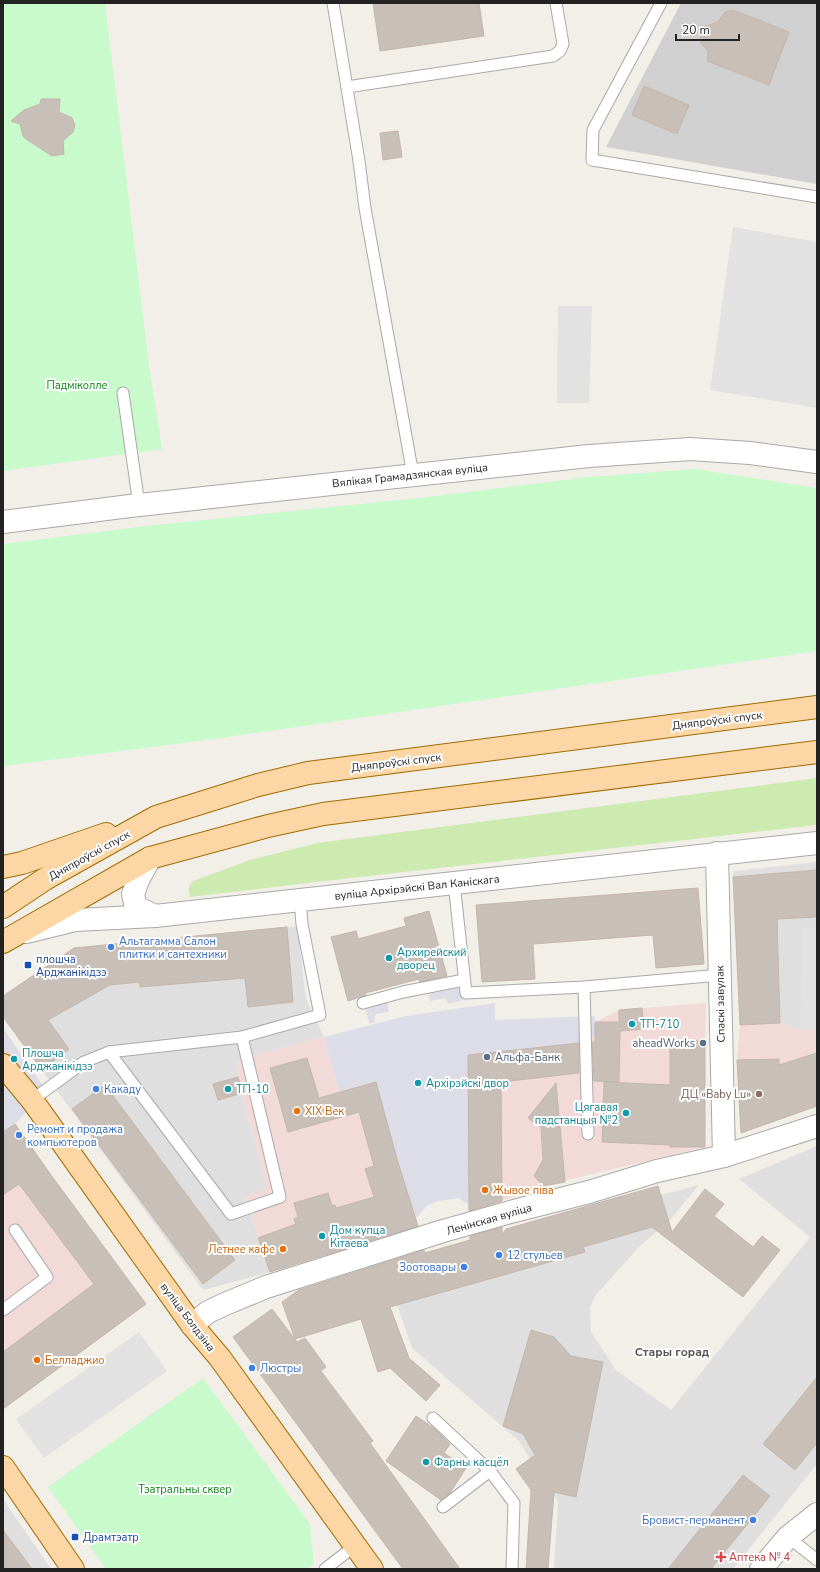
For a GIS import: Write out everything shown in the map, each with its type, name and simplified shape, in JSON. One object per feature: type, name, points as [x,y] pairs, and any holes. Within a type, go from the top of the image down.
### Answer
[{"type":"main road","name":"Дняпроўскі спуск","points":[[3,907],[45,879],[156,817],[258,786],[308,773],[817,707]]},
{"type":"main road","points":[[11,938],[150,858],[268,826],[323,814],[817,752]]},
{"type":"main road","points":[[3,867],[22,863],[156,817]]},
{"type":"main road","name":"вуліца Болдзіна","points":[[3,1065],[32,1100],[192,1325],[220,1358],[372,1569]]},
{"type":"main road","points":[[3,1467],[73,1569]]},
{"type":"street","name":"Вялікая Грамадзянская вуліца","points":[[3,522],[138,505],[589,456],[690,449],[750,453],[817,462]]},
{"type":"street","name":"вуліца Архірэйскі Вал Каніскага","points":[[11,938],[75,920],[155,916],[817,843]]},
{"type":"street","name":"Спаскі завулак","points":[[717,853],[724,1156]]},
{"type":"street","points":[[150,858],[138,880],[133,894],[136,907],[155,916]]},
{"type":"street","name":"Ленінская вуліца","points":[[192,1325],[208,1312],[266,1287],[287,1280],[514,1211],[589,1192],[657,1171],[724,1156],[817,1126]]},
{"type":"street","points":[[761,1569],[788,1537],[817,1514]]},
{"type":"lane","points":[[333,3],[359,161],[365,208],[413,475]]},
{"type":"lane","points":[[347,87],[553,56],[560,51],[563,44],[556,3]]},
{"type":"lane","points":[[661,3],[593,130],[592,160],[817,197]]},
{"type":"lane","points":[[124,393],[138,505]]},
{"type":"lane","points":[[454,883],[466,993],[584,987],[720,975]]},
{"type":"lane","points":[[32,1100],[84,1062],[109,1052],[242,1037],[320,1015],[302,924],[300,900]]},
{"type":"lane","points":[[363,1004],[403,992],[464,980]]},
{"type":"lane","points":[[584,987],[588,1134]]},
{"type":"lane","points":[[109,1052],[231,1214],[280,1197],[242,1037]]},
{"type":"lane","points":[[3,1310],[48,1277],[15,1230]]},
{"type":"lane","points":[[433,1418],[490,1471],[514,1503],[512,1569]]},
{"type":"lane","points":[[443,1507],[490,1471]]},
{"type":"lane","points":[[788,1537],[817,1560]]},
{"type":"lane","points":[[325,1569],[356,1545]]},
{"type":"shaded area","points":[[681,3],[817,3],[817,184],[606,147]]},
{"type":"shaded area","points":[[733,227],[817,242],[817,408],[710,390]]},
{"type":"shaded area","points":[[558,306],[592,306],[589,403],[557,403]]},
{"type":"shaded area","points":[[817,862],[817,1029],[800,1030],[780,1023],[740,1025],[733,871]]},
{"type":"shaded area","points":[[297,927],[306,999],[324,1037],[237,1060],[238,1077],[267,1189],[245,1197],[270,1272],[203,1290],[3,1017],[3,996],[74,948]]},
{"type":"shaded area","points":[[817,927],[817,1029],[800,1030],[802,929]]},
{"type":"shaded area","points":[[461,986],[463,1000],[449,1004],[445,998],[430,1001],[429,994]]},
{"type":"shaded area","points":[[387,1002],[389,1012],[376,1014],[374,1017],[375,1022],[369,1023],[365,1007]]},
{"type":"shaded area","points":[[495,1003],[495,1020],[595,1016],[595,1037],[577,1043],[468,1055],[469,1205],[459,1198],[438,1201],[428,1205],[416,1218],[397,1159],[376,1082],[339,1092],[324,1037],[406,1016]]},
{"type":"shaded area","points":[[706,1003],[705,1147],[543,1186],[469,1212],[468,1055],[577,1043],[595,1037],[595,1022],[619,1010]]},
{"type":"shaded area","points":[[780,1023],[800,1030],[817,1029],[817,1106],[746,1131],[740,1128],[737,1060],[740,1025]]},
{"type":"shaded area","name":"Плошча Арджанікідзэ","points":[[3,1028],[46,1090],[15,1124],[3,1132]]},
{"type":"shaded area","points":[[324,1037],[339,1092],[376,1082],[397,1159],[419,1228],[270,1272],[245,1196],[267,1189],[238,1077],[237,1060]]},
{"type":"shaded area","points":[[3,1107],[146,1304],[3,1409]]},
{"type":"shaded area","points":[[817,1146],[817,1464],[733,1569],[554,1569],[558,1502],[519,1441],[412,1348],[384,1267],[699,1185],[670,1220],[639,1247],[595,1296],[590,1307],[591,1332],[616,1370],[671,1410],[810,1237],[739,1179]]},
{"type":"shaded area","points":[[139,1332],[167,1371],[44,1458],[16,1419]]},
{"type":"shaded area","points":[[3,1499],[51,1569],[3,1569]]},
{"type":"green space","name":"Падміколле","points":[[3,3],[105,3],[149,365],[162,449],[3,471]]},
{"type":"green space","points":[[695,469],[817,488],[817,651],[207,740],[3,766],[3,544],[145,526],[419,498],[589,477]]},
{"type":"green space","points":[[817,778],[817,825],[190,897],[189,892],[189,886],[193,881],[250,860],[317,843]]},
{"type":"green space","name":"Тэатральны сквер","points":[[203,1378],[310,1524],[314,1564],[307,1569],[106,1569],[48,1487]]},
{"type":"building","points":[[373,3],[479,3],[484,36],[380,51]]},
{"type":"building","points":[[733,10],[789,32],[769,85],[707,61],[708,50],[701,44],[700,34],[703,27],[718,22],[725,12]]},
{"type":"building","points":[[644,86],[689,105],[677,134],[632,115]]},
{"type":"building","points":[[41,99],[60,99],[59,112],[72,118],[75,125],[73,132],[63,141],[64,154],[52,156],[26,139],[23,136],[20,124],[11,121],[24,110],[40,104]]},
{"type":"building","points":[[398,131],[402,157],[383,160],[380,133]]},
{"type":"building","points":[[817,870],[817,917],[777,919],[780,1023],[740,1025],[733,877]]},
{"type":"building","points":[[698,888],[704,964],[656,968],[653,935],[533,944],[535,979],[482,982],[476,905]]},
{"type":"building","name":"Архирейский дворец","points":[[429,911],[447,976],[420,982],[419,979],[365,993],[366,995],[348,1001],[331,937],[356,931],[358,939],[406,926],[404,918]]},
{"type":"building","points":[[287,927],[293,1002],[248,1007],[245,978],[140,987],[139,982],[110,985],[48,1020],[69,1049],[42,1070],[3,1017],[3,996],[74,948]]},
{"type":"building","points":[[642,1008],[644,1029],[620,1031],[619,1082],[594,1081],[592,1042],[595,1042],[595,1022],[619,1022],[619,1010]]},
{"type":"building","points":[[670,1041],[705,1041],[705,1147],[670,1147],[670,1145],[602,1142],[604,1082],[670,1085]]},
{"type":"building","points":[[579,1043],[579,1073],[501,1082],[502,1201],[469,1211],[468,1055]]},
{"type":"building","name":"ДЦ «Baby Lu»","points":[[817,1053],[817,1106],[741,1133],[737,1060],[779,1059],[779,1065]]},
{"type":"building","points":[[307,1058],[319,1098],[376,1082],[397,1159],[418,1226],[270,1272],[258,1238],[296,1224],[294,1219],[298,1217],[294,1203],[328,1193],[332,1206],[335,1205],[336,1208],[374,1197],[365,1169],[374,1166],[359,1112],[288,1132],[270,1068]]},
{"type":"building","name":"ТП-10","points":[[238,1077],[243,1093],[218,1100],[213,1084]]},
{"type":"building","points":[[556,1083],[565,1182],[543,1186],[534,1176],[543,1160],[541,1127],[528,1118]]},
{"type":"building","points":[[105,1085],[235,1260],[203,1284],[72,1109]]},
{"type":"building","points":[[15,1124],[146,1304],[3,1409],[3,1352],[94,1284],[19,1184],[3,1195],[3,1132]]},
{"type":"building","points":[[658,1186],[672,1232],[705,1189],[724,1204],[714,1216],[753,1247],[762,1236],[780,1250],[743,1297],[652,1227],[583,1247],[585,1252],[390,1307],[409,1358],[440,1385],[426,1401],[390,1368],[378,1372],[361,1319],[295,1339],[282,1302],[299,1290],[424,1250],[425,1253],[470,1240],[470,1236],[502,1227],[502,1235],[506,1229]]},
{"type":"building","points":[[272,1309],[297,1342],[305,1338],[326,1367],[321,1371],[373,1441],[370,1443],[460,1569],[403,1569],[233,1337]]},
{"type":"building","points":[[531,1330],[554,1337],[571,1356],[603,1362],[576,1497],[554,1492],[548,1569],[526,1569],[531,1490],[516,1469],[535,1455],[523,1434],[503,1426]]},
{"type":"building","points":[[817,1377],[817,1443],[795,1470],[763,1444]]},
{"type":"building","name":"Фарны касцёл","points":[[416,1416],[435,1429],[450,1444],[444,1453],[466,1468],[450,1493],[441,1500],[386,1461]]},
{"type":"building","points":[[743,1475],[770,1496],[711,1569],[668,1569]]},
{"type":"building","points":[[3,1530],[32,1569],[3,1569]]},
{"type":"place","name":"Альтагамма Салон плитки и сантехники","points":[[111,947]]},
{"type":"place","name":"Архирейский дворец","points":[[389,958]]},
{"type":"place","name":"плошча Арджанікідзэ","points":[[28,965]]},
{"type":"place","name":"ТП-710","points":[[632,1024]]},
{"type":"place","name":"aheadWorks","points":[[703,1043]]},
{"type":"place","name":"Альфа-Банк","points":[[487,1057]]},
{"type":"place","name":"Плошча Арджанікідзэ","points":[[14,1059]]},
{"type":"place","name":"Архірэйскі двор","points":[[418,1083]]},
{"type":"place","name":"Какаду","points":[[96,1089]]},
{"type":"place","name":"ТП-10","points":[[228,1089]]},
{"type":"place","name":"ДЦ «Baby Lu»","points":[[759,1094]]},
{"type":"place","name":"XIX Век","points":[[297,1111]]},
{"type":"place","name":"Цягавая падстанцыя №2","points":[[626,1113]]},
{"type":"place","name":"Ремонт и продажа компьютеров","points":[[19,1135]]},
{"type":"place","name":"Жывое піва","points":[[485,1190]]},
{"type":"place","name":"Дом купца Кітаева","points":[[322,1236]]},
{"type":"place","name":"Летнее кафе","points":[[283,1249]]},
{"type":"place","name":"12 стульев","points":[[499,1255]]},
{"type":"place","name":"Зоотовары","points":[[464,1267]]},
{"type":"place","name":"Белладжио","points":[[37,1360]]},
{"type":"place","name":"Люстры","points":[[252,1368]]},
{"type":"place","name":"Фарны касцёл","points":[[426,1462]]},
{"type":"place","name":"Бровист-перманент","points":[[753,1520]]},
{"type":"place","name":"Драмтэатр","points":[[75,1537]]},
{"type":"place","name":"Аптека № 4","points":[[721,1557]]},
{"type":"district","name":"Стары горад","points":[[672,1352]]}]
